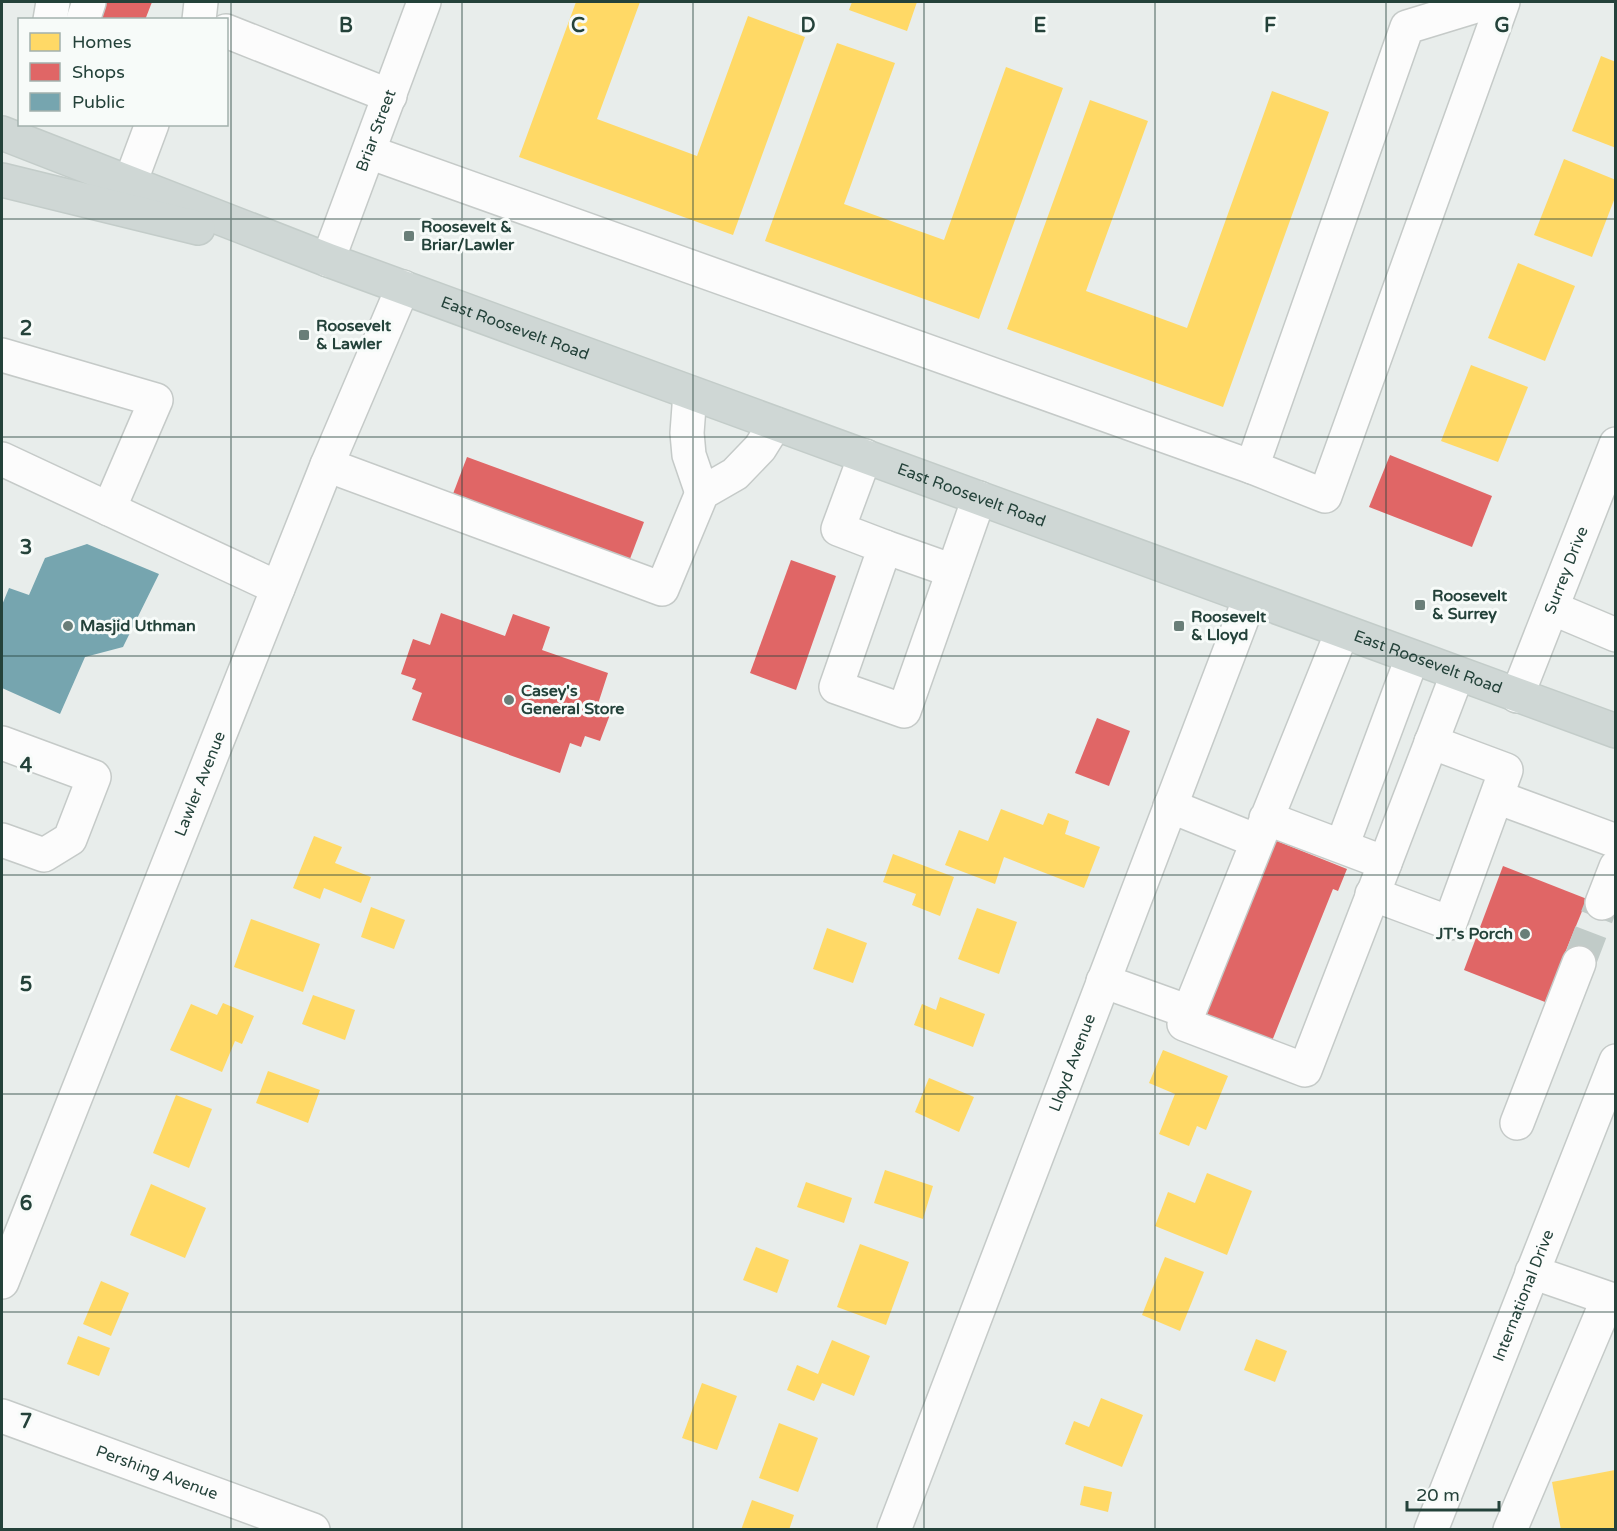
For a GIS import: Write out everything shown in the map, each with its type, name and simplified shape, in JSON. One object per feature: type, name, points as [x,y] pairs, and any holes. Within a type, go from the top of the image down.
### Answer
[{"type":"main road","name":"East Roosevelt Road","points":[[2,133],[328,260],[1457,675],[1616,731]]},
{"type":"main road","name":"East Roosevelt Road","points":[[2,180],[328,260]]},
{"type":"street","points":[[51,18],[53,2]]},
{"type":"street","points":[[84,18],[89,2]]},
{"type":"street","name":"Briar Street","points":[[328,260],[424,2]]},
{"type":"street","points":[[1252,467],[1407,27],[1489,2]]},
{"type":"street","points":[[369,152],[1252,467],[1325,496],[1503,2]]},
{"type":"street","points":[[228,32],[390,96]]},
{"type":"street","points":[[130,183],[151,126]]},
{"type":"street","name":"Lawler Avenue","points":[[2,1282],[327,465],[403,287]]},
{"type":"street","points":[[2,355],[156,400],[109,509]]},
{"type":"street","points":[[690,393],[687,433],[689,455],[702,493]]},
{"type":"street","points":[[327,465],[662,589],[702,493],[735,474],[760,448],[775,424]]},
{"type":"street","name":"Surrey Drive","points":[[1517,696],[1615,444]]},
{"type":"street","points":[[864,456],[838,529],[953,571]]},
{"type":"street","points":[[2,459],[278,588]]},
{"type":"street","points":[[885,547],[836,687],[904,711],[979,498]]},
{"type":"street","name":"Lloyd Avenue","points":[[894,1530],[1250,598]]},
{"type":"street","points":[[1552,608],[1616,635]]},
{"type":"street","points":[[1342,632],[1184,1024],[1305,1070],[1457,675]]},
{"type":"street","points":[[1342,846],[1412,658]]},
{"type":"street","points":[[1372,894],[1450,923],[1506,770],[1431,742]]},
{"type":"street","points":[[2,743],[94,777],[70,839],[44,855],[2,840]]},
{"type":"street","points":[[1497,798],[1616,841]]},
{"type":"street","points":[[1170,806],[1262,830],[1342,846],[1385,863]]},
{"type":"street","points":[[1602,903],[1616,867]]},
{"type":"street","points":[[1517,1123],[1579,963]]},
{"type":"street","points":[[1103,981],[1189,1012]]},
{"type":"street","name":"International Drive","points":[[1431,1530],[1616,1061]]},
{"type":"street","points":[[1510,1530],[1612,1300],[1532,1272]]},
{"type":"street","name":"Pershing Avenue","points":[[2,1416],[313,1530]]},
{"type":"building: Homes","points":[[576,2],[640,2],[597,119],[697,156],[748,16],[805,37],[733,235],[519,157]]},
{"type":"building: Homes","points":[[852,2],[917,2],[907,31],[849,10]]},
{"type":"building: Homes","points":[[837,43],[895,63],[844,204],[944,240],[1006,67],[1063,88],[979,319],[765,241]]},
{"type":"building: Homes","points":[[1601,56],[1616,62],[1616,148],[1572,131]]},
{"type":"building: Homes","points":[[1272,91],[1329,112],[1223,407],[1007,329],[1090,100],[1148,121],[1086,291],[1187,328]]},
{"type":"building: Homes","points":[[1564,159],[1616,180],[1616,195],[1592,257],[1534,235]]},
{"type":"building: Homes","points":[[1518,263],[1575,286],[1545,361],[1488,338]]},
{"type":"building: Homes","points":[[1471,365],[1528,387],[1498,462],[1441,441]]},
{"type":"building: Homes","points":[[1001,809],[1043,825],[1048,813],[1069,821],[1065,834],[1100,847],[1084,888],[1004,857],[995,884],[945,865],[959,830],[988,841]]},
{"type":"building: Homes","points":[[314,836],[342,847],[335,863],[371,877],[361,903],[324,888],[320,899],[293,888]]},
{"type":"building: Homes","points":[[893,854],[954,877],[940,916],[912,905],[916,894],[883,882]]},
{"type":"building: Homes","points":[[371,907],[405,920],[394,949],[361,937]]},
{"type":"building: Homes","points":[[977,908],[1017,922],[999,974],[958,959]]},
{"type":"building: Homes","points":[[251,919],[320,944],[303,992],[234,967]]},
{"type":"building: Homes","points":[[827,928],[867,943],[853,983],[813,969]]},
{"type":"building: Homes","points":[[313,995],[355,1010],[345,1040],[302,1024]]},
{"type":"building: Homes","points":[[940,997],[985,1014],[973,1047],[914,1025],[922,1004],[936,1010]]},
{"type":"building: Homes","points":[[223,1003],[254,1016],[242,1044],[235,1041],[222,1072],[170,1050],[191,1004],[217,1015]]},
{"type":"building: Homes","points":[[1163,1050],[1228,1076],[1206,1130],[1197,1126],[1189,1146],[1159,1134],[1175,1094],[1149,1083]]},
{"type":"building: Homes","points":[[268,1071],[320,1090],[308,1123],[256,1103]]},
{"type":"building: Homes","points":[[929,1078],[974,1097],[959,1132],[915,1112]]},
{"type":"building: Homes","points":[[176,1095],[212,1109],[189,1168],[153,1153]]},
{"type":"building: Homes","points":[[885,1170],[933,1186],[923,1219],[874,1203]]},
{"type":"building: Homes","points":[[1207,1173],[1252,1191],[1227,1255],[1155,1226],[1168,1192],[1195,1203]]},
{"type":"building: Homes","points":[[806,1182],[852,1198],[844,1223],[797,1207]]},
{"type":"building: Homes","points":[[151,1184],[206,1208],[185,1258],[130,1235]]},
{"type":"building: Homes","points":[[860,1244],[909,1262],[886,1325],[837,1307]]},
{"type":"building: Homes","points":[[756,1247],[789,1260],[777,1293],[743,1280]]},
{"type":"building: Homes","points":[[1165,1257],[1204,1272],[1180,1331],[1142,1315]]},
{"type":"building: Homes","points":[[101,1281],[129,1293],[111,1336],[83,1324]]},
{"type":"building: Homes","points":[[78,1336],[110,1348],[99,1376],[67,1364]]},
{"type":"building: Homes","points":[[1256,1339],[1287,1351],[1275,1382],[1244,1370]]},
{"type":"building: Homes","points":[[832,1340],[870,1356],[854,1396],[822,1383],[814,1401],[787,1390],[797,1365],[818,1374]]},
{"type":"building: Homes","points":[[702,1383],[737,1396],[717,1450],[682,1438]]},
{"type":"building: Homes","points":[[1101,1398],[1143,1415],[1122,1467],[1065,1444],[1074,1421],[1089,1427]]},
{"type":"building: Homes","points":[[779,1423],[818,1438],[798,1492],[759,1478]]},
{"type":"building: Homes","points":[[1615,1470],[1616,1530],[1561,1530],[1552,1482]]},
{"type":"building: Homes","points":[[1084,1486],[1112,1492],[1108,1512],[1080,1505]]},
{"type":"building: Homes","points":[[752,1500],[794,1515],[789,1530],[741,1530]]},
{"type":"building: Shops","points":[[69,2],[152,2],[146,18],[74,18],[64,14]]},
{"type":"building: Shops","points":[[1390,455],[1492,496],[1472,547],[1369,507]]},
{"type":"building: Shops","points":[[467,457],[644,522],[625,572],[448,507]]},
{"type":"building: Shops","points":[[791,560],[836,576],[796,690],[750,673]]},
{"type":"building: Shops","name":"Casey's General Store","points":[[441,613],[505,636],[513,614],[550,627],[542,650],[608,673],[597,707],[611,712],[600,741],[585,736],[581,747],[570,743],[560,773],[412,720],[422,693],[412,689],[416,679],[401,674],[413,639],[430,645]]},
{"type":"building: Shops","points":[[1097,718],[1130,731],[1109,786],[1075,773]]},
{"type":"building: Shops","points":[[1267,837],[1347,869],[1338,891],[1333,889],[1270,1046],[1202,1020]]},
{"type":"building: Shops","name":"JT's Porch","points":[[1503,866],[1587,899],[1545,1002],[1464,970]]},
{"type":"building: Public","name":"Masjid Uthman","points":[[87,544],[159,574],[123,647],[85,657],[60,714],[2,688],[2,605],[9,588],[29,595],[45,558]]},
{"type":"tunnel","points":[[1579,963],[1602,903]]},
{"type":"place","name":"Roosevelt & Briar/Lawler","points":[[409,236]]},
{"type":"place","name":"Roosevelt & Lawler","points":[[304,335]]},
{"type":"place","name":"Roosevelt & Surrey","points":[[1420,605]]},
{"type":"place","name":"Masjid Uthman","points":[[68,626]]},
{"type":"place","name":"Roosevelt & Lloyd","points":[[1179,626]]},
{"type":"place","name":"Casey's General Store","points":[[509,700]]},
{"type":"place","name":"JT's Porch","points":[[1525,934]]}]
